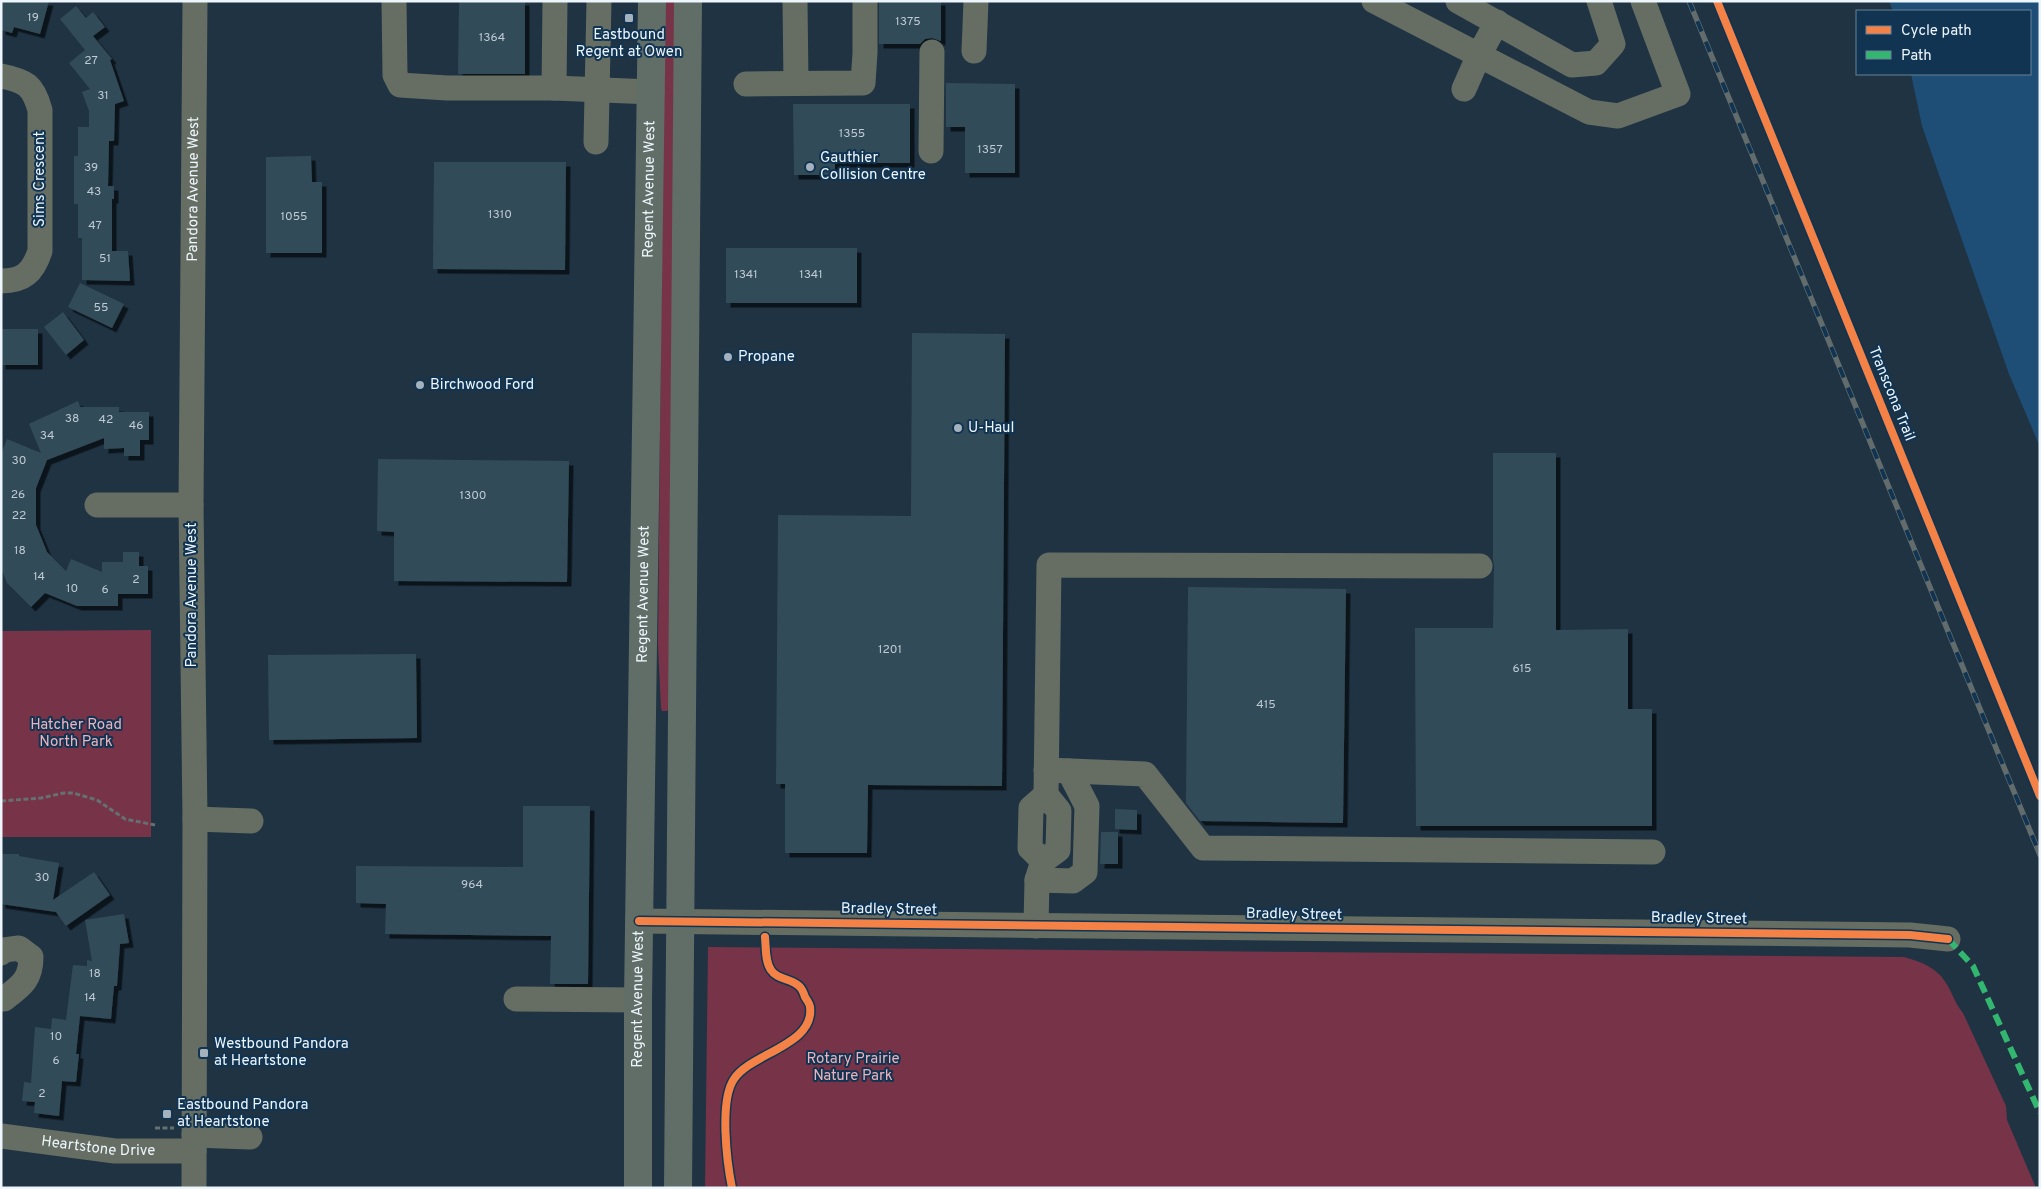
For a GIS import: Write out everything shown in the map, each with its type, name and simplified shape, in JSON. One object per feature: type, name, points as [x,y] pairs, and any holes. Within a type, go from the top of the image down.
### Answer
[{"type":"main road","name":"Regent Avenue West","points":[[638,1188],[638,1000],[652,1]]},
{"type":"main road","points":[[678,1188],[682,922],[688,1]]},
{"type":"street","name":"Pandora Avenue West","points":[[194,1188],[195,819],[191,505],[195,1]]},
{"type":"street","points":[[394,1],[395,75],[400,85],[446,88],[554,88],[652,92]]},
{"type":"street","points":[[554,88],[555,1]]},
{"type":"street","points":[[596,142],[599,1]]},
{"type":"street","points":[[795,1],[796,83]]},
{"type":"street","points":[[746,84],[863,83],[865,1]]},
{"type":"street","points":[[974,51],[976,1]]},
{"type":"street","points":[[1374,1],[1589,112],[1618,116],[1678,94],[1643,1]]},
{"type":"street","points":[[1458,1],[1572,64],[1596,63],[1613,44],[1598,1]]},
{"type":"street","points":[[1464,89],[1479,55],[1497,22]]},
{"type":"street","points":[[931,150],[932,52]]},
{"type":"street","name":"Sims Crescent","points":[[1,76],[27,83],[36,95],[40,110],[40,251],[35,266],[26,275],[11,281],[1,281]]},
{"type":"street","points":[[97,505],[191,505]]},
{"type":"street","points":[[1036,926],[1040,871],[1058,850],[1059,811],[1054,779],[1049,565],[1480,566]]},
{"type":"street","points":[[1054,779],[1144,774],[1203,848],[1653,852]]},
{"type":"street","points":[[1040,871],[1074,881],[1085,872],[1087,806],[1054,779]]},
{"type":"street","points":[[195,819],[251,821]]},
{"type":"street","name":"Bradley Street","points":[[639,921],[1910,934],[1948,939]]},
{"type":"street","points":[[1,953],[4,950],[19,948],[30,957],[31,972],[22,986],[2,1002]]},
{"type":"street","points":[[516,999],[638,1000]]},
{"type":"street","name":"Heartstone Drive","points":[[1,1136],[115,1152],[250,1137]]},
{"type":"path","points":[[1,800],[41,798],[64,793],[73,794],[97,800],[125,819],[155,825]]},
{"type":"green space","points":[[664,1],[676,1],[669,708],[667,711],[662,711],[661,708],[658,646]]},
{"type":"green space","name":"Hatcher Road North Park","points":[[151,630],[151,837],[1,837],[1,631]]},
{"type":"green space","name":"Rotary Prairie Nature Park","points":[[708,947],[1904,957],[1931,968],[1946,983],[1963,1013],[2006,1106],[2007,1120],[2036,1188],[705,1188]]},
{"type":"water","points":[[1889,1],[2040,1],[2040,447],[2009,374],[1922,126],[1911,75],[2031,75],[2031,10],[1893,10]]},
{"type":"building","points":[[1,1],[49,1],[40,34],[14,27],[12,33],[1,30]]},
{"type":"building","points":[[459,1],[525,1],[525,74],[458,74]]},
{"type":"building","points":[[879,1],[941,1],[941,41],[932,38],[925,39],[920,44],[879,44]]},
{"type":"building","points":[[76,6],[86,18],[93,12],[105,27],[93,36],[112,59],[110,60],[124,101],[115,104],[114,141],[109,141],[108,186],[114,186],[114,199],[112,199],[112,251],[128,251],[130,281],[82,280],[82,238],[78,238],[78,204],[74,204],[74,156],[78,156],[78,127],[89,127],[89,111],[82,92],[90,89],[69,63],[85,50],[60,19]]},
{"type":"building","points":[[946,83],[1015,84],[1015,173],[965,173],[965,127],[946,127]]},
{"type":"building","points":[[793,104],[910,104],[910,163],[835,163],[835,175],[794,175]]},
{"type":"building","points":[[311,156],[312,182],[322,182],[322,253],[266,253],[266,157]]},
{"type":"building","points":[[434,162],[566,162],[565,270],[433,269]]},
{"type":"building","points":[[726,248],[857,248],[857,303],[726,303]]},
{"type":"building","points":[[80,283],[124,304],[112,328],[68,307]]},
{"type":"building","points":[[63,312],[84,340],[66,355],[44,327]]},
{"type":"building","points":[[1,329],[38,329],[38,365],[1,365]]},
{"type":"building","points":[[912,333],[1005,334],[1002,786],[868,785],[867,853],[785,853],[785,784],[776,784],[778,515],[911,516]]},
{"type":"building","points":[[78,401],[80,407],[119,407],[119,412],[149,412],[149,440],[140,440],[140,456],[124,456],[124,448],[104,449],[104,438],[47,460],[36,488],[36,525],[47,552],[66,571],[71,559],[102,572],[102,562],[123,562],[123,552],[139,552],[139,566],[148,566],[148,594],[118,594],[118,606],[77,606],[45,593],[31,607],[7,583],[1,568],[1,454],[7,439],[41,453],[29,424]]},
{"type":"building","points":[[1493,453],[1556,453],[1556,630],[1628,629],[1628,709],[1652,709],[1652,826],[1416,826],[1415,628],[1493,628]]},
{"type":"building","points":[[378,459],[569,461],[567,582],[394,581],[394,532],[377,531]]},
{"type":"building","points":[[1188,587],[1346,589],[1343,823],[1200,821],[1186,803]]},
{"type":"building","points":[[416,654],[417,738],[269,740],[268,655]]},
{"type":"building","points":[[523,806],[590,806],[588,984],[550,984],[551,936],[385,934],[386,904],[356,903],[356,866],[523,867]]},
{"type":"building","points":[[1115,809],[1137,810],[1137,830],[1115,829]]},
{"type":"building","points":[[1101,832],[1118,832],[1118,864],[1100,864]]},
{"type":"building","points":[[1,854],[19,854],[19,856],[59,863],[53,900],[94,872],[110,895],[66,926],[56,912],[1,904]]},
{"type":"building","points":[[124,914],[129,943],[120,944],[117,986],[114,986],[111,1019],[80,1016],[76,1054],[79,1054],[76,1082],[62,1081],[59,1116],[34,1113],[35,1102],[22,1101],[24,1082],[31,1083],[35,1027],[51,1029],[52,1018],[66,1020],[73,965],[87,966],[87,960],[92,961],[85,920]]},
{"type":"railway","points":[[1689,1],[2040,855]]},
{"type":"marked path","points":[[1948,939],[1973,966],[2040,1113]]},
{"type":"cycle path","name":"Transcona Trail","points":[[1717,1],[2040,796]]},
{"type":"cycle path","points":[[639,921],[1910,935],[1948,939]]},
{"type":"cycle path","points":[[732,1188],[728,1164],[725,1117],[729,1089],[734,1079],[742,1070],[793,1040],[803,1031],[809,1020],[810,1006],[801,988],[797,984],[777,976],[769,967],[765,937]]},
{"type":"place","name":"Eastbound Regent at Owen","points":[[629,18]]},
{"type":"place","name":"Gauthier Collision Centre","points":[[810,167]]},
{"type":"place","name":"Propane","points":[[728,357]]},
{"type":"place","name":"Birchwood Ford","points":[[420,385]]},
{"type":"place","name":"U-Haul","points":[[958,428]]},
{"type":"place","name":"Westbound Pandora at Heartstone","points":[[204,1053]]},
{"type":"place","name":"Eastbound Pandora at Heartstone","points":[[167,1114]]}]
